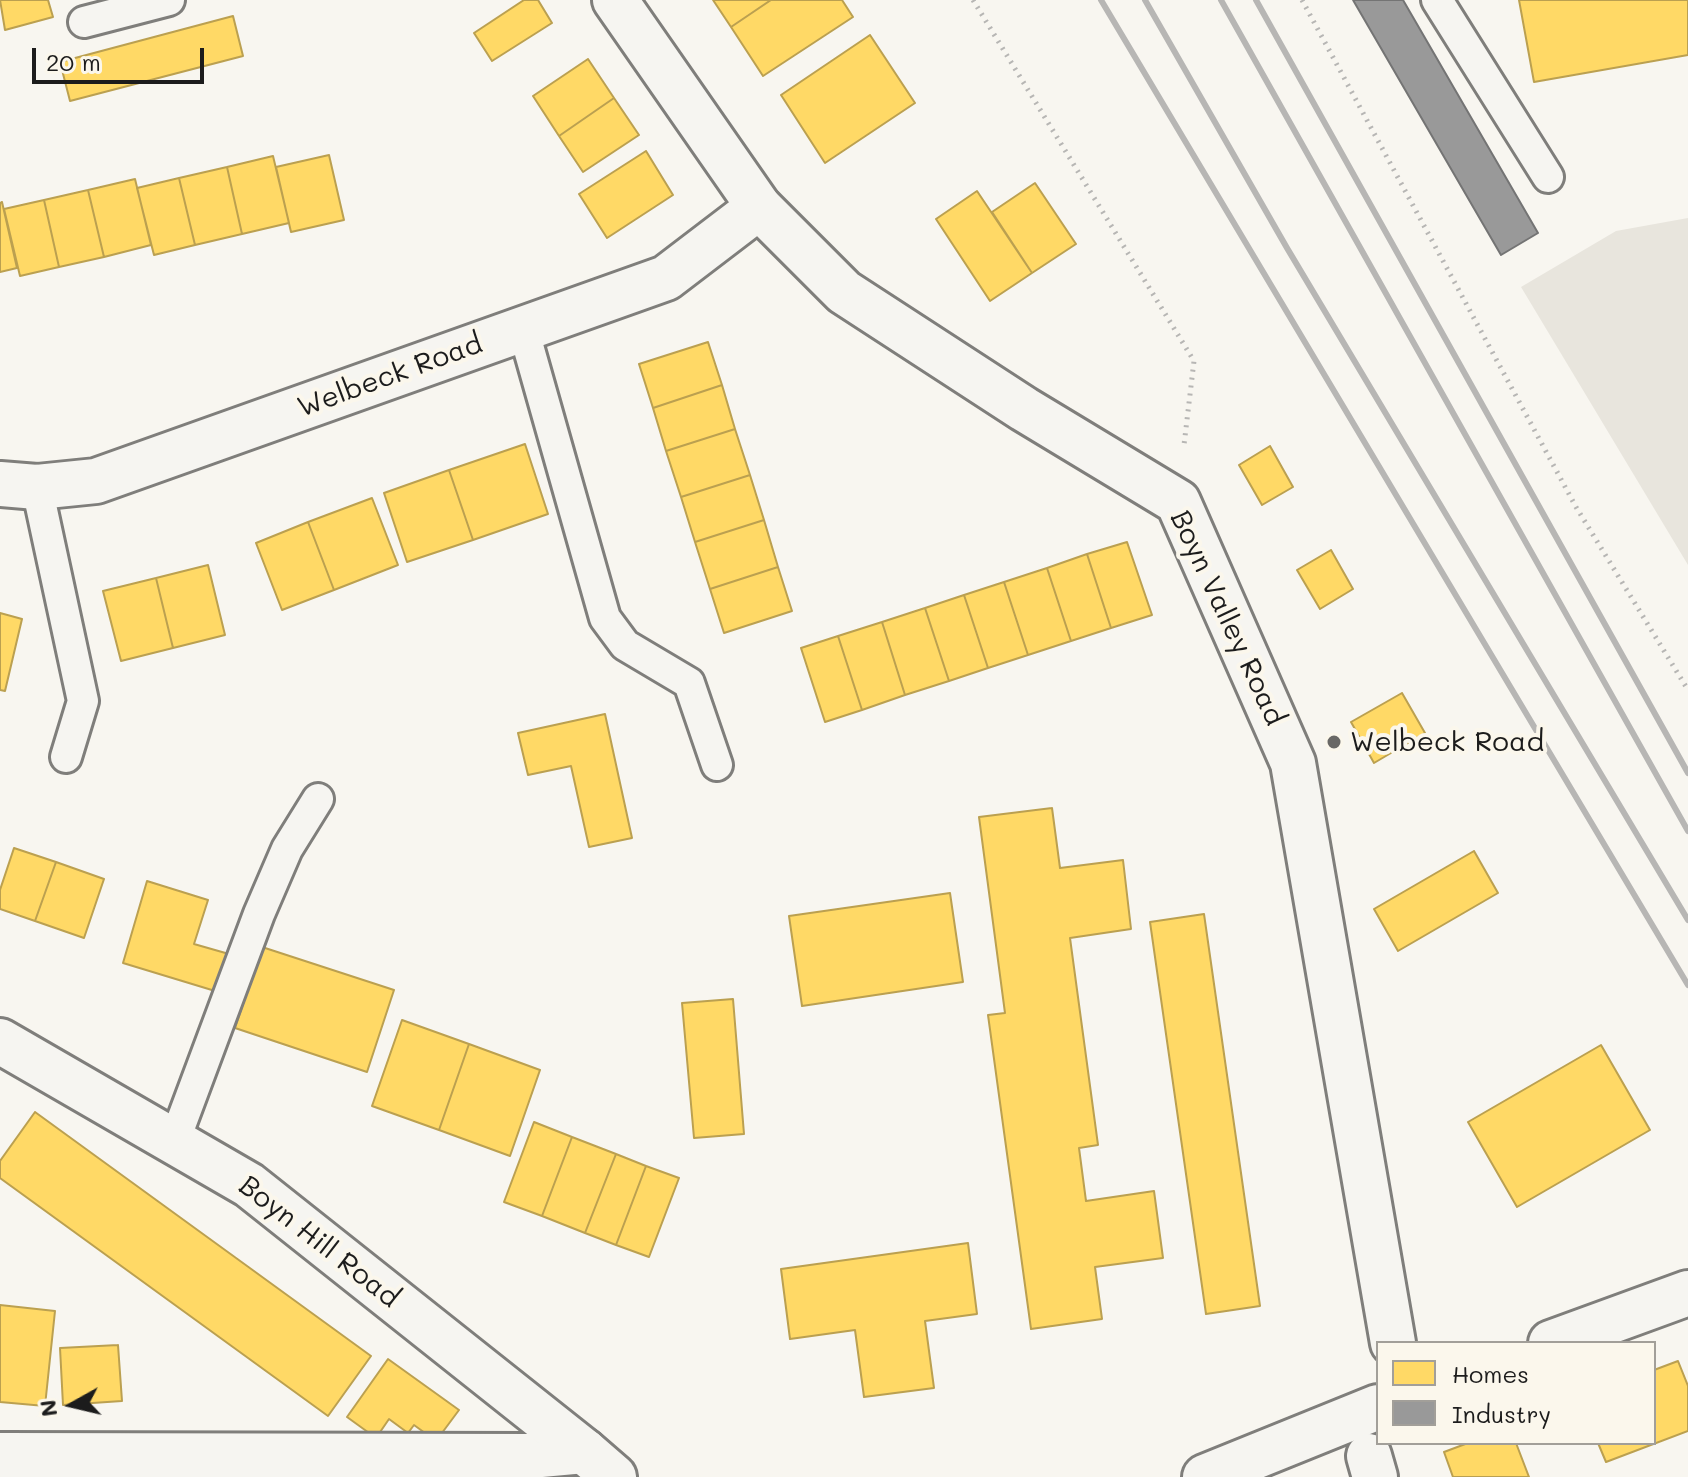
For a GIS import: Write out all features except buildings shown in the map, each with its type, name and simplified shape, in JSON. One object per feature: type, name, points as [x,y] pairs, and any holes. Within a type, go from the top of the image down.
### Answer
[{"type":"street","name":"Boyn Valley Road","points":[[615,0],[759,207],[844,292],[1024,409],[1178,502],[1293,763],[1393,1341]]},
{"type":"street","name":"Welbeck Road","points":[[18,485],[96,481],[666,278],[759,207]]},
{"type":"street","name":"Boyn Hill Road","points":[[0,1041],[249,1185],[599,1464]]},
{"type":"street","points":[[1556,1341],[1688,1293]]},
{"type":"street","points":[[1205,1477],[1376,1408]]},
{"type":"street","points":[[0,1455],[531,1456],[599,1464]]},
{"type":"lane","points":[[84,22],[169,0]]},
{"type":"lane","points":[[1437,0],[1548,177]]},
{"type":"lane","points":[[523,328],[605,618],[625,645],[689,683],[717,765]]},
{"type":"lane","points":[[18,485],[83,701],[66,757]]},
{"type":"lane","points":[[174,1142],[259,914],[287,849],[318,799]]},
{"type":"path","points":[[973,0],[1194,361],[1178,502]]},
{"type":"path","points":[[1302,0],[1576,507],[1688,690]]},
{"type":"shaded area","points":[[1688,218],[1688,565],[1521,287],[1616,231]]},
{"type":"railway","points":[[1101,0],[1688,985]]},
{"type":"railway","points":[[1145,0],[1287,248],[1688,920]]},
{"type":"railway","points":[[1221,0],[1688,831]]},
{"type":"railway","points":[[1256,0],[1688,773]]},
{"type":"place","name":"Welbeck Road","points":[[1334,742]]}]
